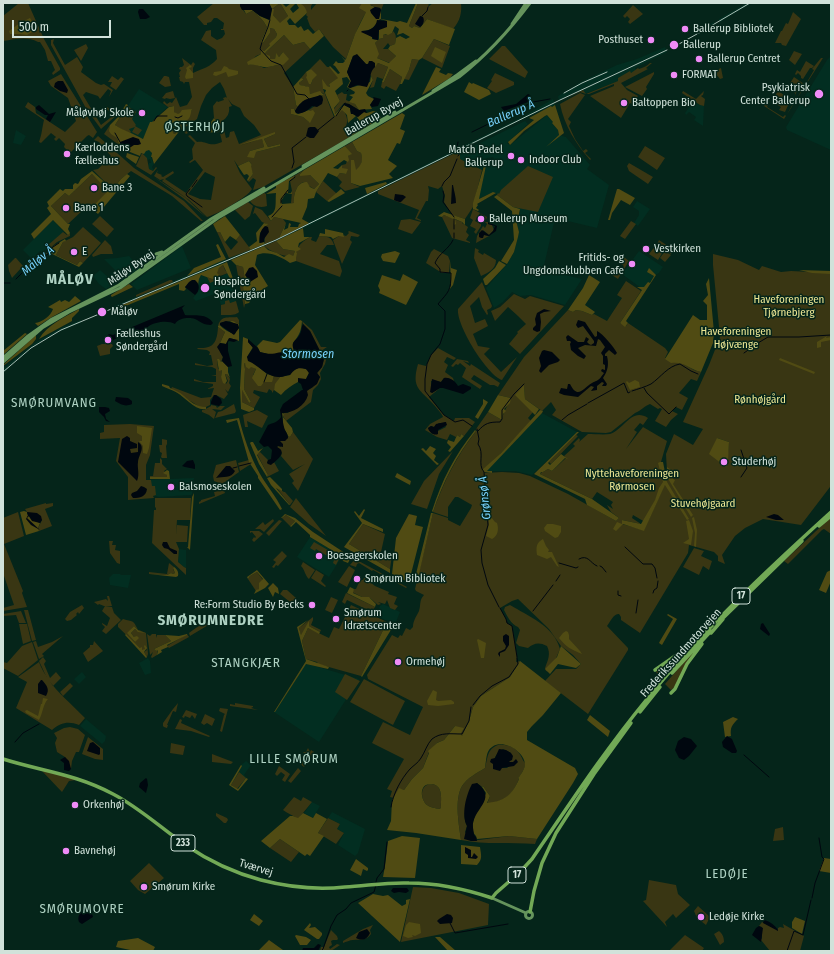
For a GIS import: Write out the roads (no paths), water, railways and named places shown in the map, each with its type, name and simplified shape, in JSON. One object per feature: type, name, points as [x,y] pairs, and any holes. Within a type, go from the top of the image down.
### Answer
[{"type":"highway","name":"Frederikssundmotorvejen","points":[[492,898],[520,872],[540,847],[599,762],[638,710],[683,657],[728,611],[831,512]]},
{"type":"highway","name":"Frederikssundmotorvejen","points":[[528,913],[538,876],[548,849],[577,799],[640,712],[668,678],[728,611],[831,516]]},
{"type":"highway","points":[[655,670],[678,654],[728,611]]},
{"type":"highway","points":[[671,693],[677,686],[693,655],[728,611]]},
{"type":"highway","name":"Tværvej","points":[[3,760],[65,775],[101,788],[138,809],[192,849],[218,864],[246,875],[278,884],[307,888],[333,888],[376,884],[434,884],[460,889],[492,898]]},
{"type":"main road","name":"Ballerup Byvej","points":[[208,223],[229,208],[431,92],[457,75],[476,61],[499,39],[526,3]]},
{"type":"main road","name":"Ballerup Byvej","points":[[208,223],[459,77],[489,52],[530,3]]},
{"type":"main road","points":[[150,267],[158,259],[157,255],[208,223]]},
{"type":"main road","name":"Måløv Byvej","points":[[3,362],[31,337],[54,321],[69,312],[107,295],[150,267],[208,223]]},
{"type":"main road","name":"Måløv Byvej","points":[[3,358],[28,336],[52,319],[119,285],[155,260],[157,255]]},
{"type":"main road","points":[[150,267],[149,265],[155,260]]},
{"type":"main road","name":"Tværvej","points":[[492,898],[528,913]]},
{"type":"water","points":[[240,3],[269,3],[272,9],[270,20],[260,16],[252,10],[242,10]]},
{"type":"water","points":[[375,7],[380,8],[381,10],[379,19],[376,19],[370,10]]},
{"type":"water","points":[[139,9],[143,9],[150,17],[140,19],[138,12]]},
{"type":"water","points":[[420,16],[423,17],[424,20],[420,27],[415,24]]},
{"type":"water","points":[[377,20],[387,21],[387,27],[379,30],[378,40],[373,39],[372,37],[361,32],[372,28]]},
{"type":"water","points":[[357,54],[366,64],[368,64],[369,61],[375,63],[375,67],[372,71],[367,87],[357,85],[350,88],[348,87],[351,81],[347,72],[353,56]]},
{"type":"water","points":[[58,81],[63,81],[68,90],[67,93],[54,87],[55,83]]},
{"type":"water","points":[[528,94],[532,98],[528,102],[504,111],[501,107],[516,104]]},
{"type":"water","points":[[320,95],[322,96],[323,100],[322,104],[317,107],[312,106],[302,113],[296,113],[295,111],[303,101]]},
{"type":"water","points":[[373,97],[381,99],[378,106],[372,107],[370,105],[374,99]]},
{"type":"water","points":[[344,103],[349,104],[359,110],[365,109],[367,113],[364,112],[358,117],[351,114],[350,108],[344,105]]},
{"type":"water","points":[[39,105],[49,114],[56,112],[50,122],[46,119],[48,115],[45,115],[36,109]]},
{"type":"water","points":[[315,127],[319,131],[314,138],[306,136],[308,128]]},
{"type":"water","points":[[133,137],[139,139],[141,144],[134,145],[128,149],[120,145],[120,142]]},
{"type":"water","points":[[452,185],[456,203],[451,204]]},
{"type":"water","points":[[395,194],[406,197],[399,202],[394,200]]},
{"type":"water","points":[[488,222],[497,226],[496,231],[489,236],[484,235],[483,238],[479,237],[479,233],[482,230],[489,235],[493,231],[495,226],[488,224]]},
{"type":"water","points":[[265,226],[268,227],[269,232],[264,239],[264,242],[260,243],[260,234]]},
{"type":"water","points":[[253,267],[257,271],[258,277],[250,282],[245,275],[249,268]]},
{"type":"water","points":[[192,280],[195,280],[199,285],[199,290],[195,295],[185,287]]},
{"type":"water","points":[[185,305],[182,308],[185,315],[204,316],[213,323],[211,325],[195,319],[187,318],[179,320],[175,324],[165,322],[155,323],[148,326],[145,331],[137,331],[127,334],[111,342],[107,336],[109,334],[113,335]]},
{"type":"water","points":[[544,309],[551,311],[540,314],[540,331],[537,332],[533,330],[536,325],[535,319],[537,313]]},
{"type":"water","points":[[578,320],[585,322],[595,337],[597,336],[597,331],[602,335],[617,353],[615,355],[609,350],[605,354],[605,356],[607,356],[608,365],[603,378],[607,384],[606,386],[602,386],[604,383],[602,382],[597,386],[597,390],[591,391],[594,387],[591,386],[578,397],[559,393],[561,388],[567,389],[568,384],[570,384],[573,389],[578,392],[600,379],[604,373],[601,371],[602,369],[605,370],[603,356],[601,353],[605,347],[598,339],[596,346],[585,345],[578,348],[586,356],[584,359],[571,350],[571,342],[567,341],[566,337],[568,335],[578,342],[584,342],[586,337],[589,339],[587,342],[589,344],[591,345],[594,343],[583,326],[578,328],[576,325]]},
{"type":"water","points":[[226,321],[238,324],[239,328],[234,335],[220,325],[220,323]]},
{"type":"water","name":"Stormosen","points":[[303,324],[310,331],[324,359],[322,367],[317,373],[320,377],[317,384],[307,391],[308,395],[301,406],[290,412],[282,413],[284,427],[288,438],[285,441],[280,441],[283,444],[283,447],[277,447],[282,451],[282,454],[271,465],[267,463],[268,460],[271,459],[272,450],[268,446],[264,447],[259,442],[268,425],[280,419],[280,410],[283,404],[303,390],[301,384],[298,382],[298,378],[306,379],[309,373],[306,369],[298,368],[290,375],[281,377],[275,377],[267,373],[248,361],[247,357],[253,348],[248,342],[248,339],[258,348],[260,352],[272,354],[289,351],[294,354],[293,344],[301,333]]},
{"type":"water","points":[[229,338],[238,340],[228,342],[228,351],[232,366],[228,367],[222,361],[223,357],[217,347],[220,343],[226,344]]},
{"type":"water","points":[[544,350],[552,352],[560,360],[549,365],[541,373],[539,371],[541,366],[539,358]]},
{"type":"water","points":[[444,378],[452,380],[458,386],[463,384],[471,387],[471,389],[463,394],[443,388],[440,388],[432,393],[430,392],[432,379],[441,382]]},
{"type":"water","points":[[214,395],[221,399],[222,403],[219,406],[211,404]]},
{"type":"water","points":[[116,397],[128,398],[132,401],[132,404],[125,405],[115,401]]},
{"type":"water","points":[[99,407],[109,408],[110,411],[105,414],[106,419],[110,422],[106,421],[99,412]]},
{"type":"water","points":[[446,422],[447,425],[438,430],[438,434],[433,434],[428,428],[431,426],[434,427],[436,424]]},
{"type":"water","points":[[127,436],[130,438],[130,441],[137,444],[137,448],[130,449],[131,453],[138,452],[138,442],[142,446],[138,462],[137,481],[118,462],[122,439]]},
{"type":"water","points":[[193,460],[195,469],[182,466],[187,461]]},
{"type":"water","points":[[226,466],[230,466],[235,471],[233,474],[216,478]]},
{"type":"water","points":[[141,486],[147,489],[145,494],[140,497],[133,498],[131,495],[132,493],[137,491]]},
{"type":"water","points":[[27,512],[37,513],[41,516],[42,520],[40,523],[32,521],[29,516],[27,518],[40,530],[31,525],[26,519],[28,515]]},
{"type":"water","points":[[774,514],[778,515],[784,520],[776,520],[766,517]]},
{"type":"water","points":[[163,542],[167,542],[170,548],[177,551],[177,554],[174,554],[168,549],[164,548],[162,545]]},
{"type":"water","points":[[763,623],[770,634],[769,636],[760,629],[761,624]]},
{"type":"water","points":[[506,634],[509,636],[509,645],[505,651],[500,653],[500,657],[498,654],[499,652],[505,649],[506,646],[503,641],[503,636]]},
{"type":"water","points":[[41,680],[45,684],[48,691],[46,696],[38,693],[38,684]]},
{"type":"water","points":[[727,736],[732,739],[737,751],[736,753],[732,753],[723,747],[722,742]]},
{"type":"water","points":[[684,737],[691,739],[697,746],[684,760],[679,758],[675,750],[678,741]]},
{"type":"water","points":[[93,742],[100,748],[99,755],[87,751],[90,743]]},
{"type":"water","points":[[499,749],[506,750],[511,753],[513,756],[512,760],[509,762],[513,762],[516,759],[518,762],[514,766],[502,768],[500,771],[493,769],[493,764],[490,762],[491,759],[495,758]]},
{"type":"water","points":[[65,757],[69,761],[71,769],[69,771],[64,770],[64,763],[60,760]]},
{"type":"water","points":[[146,778],[148,785],[146,793],[139,787],[140,783]]},
{"type":"water","points":[[477,783],[483,789],[485,800],[474,821],[474,835],[477,841],[471,841],[464,839],[467,826],[464,811],[466,799],[472,784]]},
{"type":"water","points":[[465,847],[471,850],[471,857],[474,853],[478,857],[476,859],[468,858],[468,855],[465,853]]},
{"type":"water","points":[[393,888],[407,888],[409,891],[406,893],[394,893],[391,891]]},
{"type":"water","points":[[84,911],[92,914],[93,917],[82,924],[79,922],[78,918]]},
{"type":"water","points":[[447,914],[451,915],[453,918],[452,923],[440,924],[437,921],[439,919]]},
{"type":"water","points":[[764,920],[774,925],[778,931],[763,923]]},
{"type":"water","points":[[759,926],[763,928],[761,942],[752,935]]},
{"type":"water","points":[[367,929],[370,933],[366,938],[362,940],[356,938],[359,932]]},
{"type":"water","points":[[318,944],[321,945],[318,951],[302,951],[303,948],[314,948]]},
{"type":"waterway","points":[[422,16],[427,11],[428,7]]},
{"type":"waterway","points":[[270,20],[260,49],[271,61],[281,65],[297,94],[305,95],[309,99]]},
{"type":"waterway","name":"Ballerup Å","points":[[472,132],[533,102],[550,99]]},
{"type":"waterway","name":"Måløv Å","points":[[336,116],[345,103]]},
{"type":"waterway","points":[[154,121],[157,116],[167,116]]},
{"type":"waterway","points":[[175,117],[178,118],[182,116]]},
{"type":"waterway","name":"Måløv Å","points":[[318,130],[334,117]]},
{"type":"waterway","points":[[115,133],[120,142]]},
{"type":"waterway","name":"Måløv Å","points":[[292,168],[294,162],[292,148],[306,137]]},
{"type":"waterway","name":"Ballerup Å","points":[[457,148],[458,142]]},
{"type":"waterway","name":"Ballerup Å","points":[[442,186],[450,176],[457,159]]},
{"type":"waterway","name":"Måløv Å","points":[[290,181],[295,177]]},
{"type":"waterway","points":[[192,187],[197,180]]},
{"type":"waterway","points":[[190,189],[186,194],[187,196],[202,207]]},
{"type":"waterway","name":"Måløv Å","points":[[281,203],[281,199],[288,190]]},
{"type":"waterway","name":"Ballerup Å","points":[[443,191],[443,202],[454,217]]},
{"type":"waterway","name":"Måløv Å","points":[[272,217],[282,206]]},
{"type":"waterway","name":"Ballerup Å","points":[[454,219],[454,229]]},
{"type":"waterway","name":"Ballerup Å","points":[[454,233],[454,238]]},
{"type":"waterway","name":"Ballerup Å","points":[[453,240],[435,263],[440,269],[440,272],[451,273],[451,279],[449,290],[438,304],[445,311],[445,329],[440,344],[431,355],[427,364],[425,391],[444,415],[455,422],[463,420],[472,426]]},
{"type":"waterway","name":"Måløv Å","points":[[16,279],[30,265],[35,264],[48,254],[50,249],[59,243]]},
{"type":"waterway","name":"Måløv Å","points":[[4,283],[10,283]]},
{"type":"waterway","points":[[753,346],[768,337],[831,335]]},
{"type":"waterway","points":[[744,353],[751,348]]},
{"type":"waterway","points":[[632,391],[651,384],[668,369],[676,365],[680,364],[698,374]]},
{"type":"waterway","points":[[264,382],[267,374]]},
{"type":"waterway","points":[[588,403],[624,383],[628,393],[630,392]]},
{"type":"waterway","points":[[478,431],[483,426],[493,422],[500,422],[502,419],[502,410],[524,384]]},
{"type":"waterway","points":[[644,388],[647,393],[669,414],[676,407]]},
{"type":"waterway","points":[[562,420],[587,404]]},
{"type":"waterway","name":"Grønsø Å","points":[[477,429],[479,439],[478,444],[481,451],[481,466],[484,472],[488,525],[481,550],[482,563],[488,585],[499,607]]},
{"type":"waterway","points":[[741,450],[747,468],[741,477]]},
{"type":"waterway","points":[[239,466],[251,463]]},
{"type":"waterway","points":[[233,468],[237,467]]},
{"type":"waterway","points":[[625,547],[643,564],[652,564],[655,568],[657,578]]},
{"type":"waterway","points":[[579,559],[587,558],[597,566]]},
{"type":"waterway","points":[[559,563],[576,568],[578,567]]},
{"type":"waterway","points":[[600,566],[606,572]]},
{"type":"waterway","points":[[556,581],[560,575]]},
{"type":"waterway","points":[[653,593],[657,588],[658,581]]},
{"type":"waterway","points":[[533,611],[553,585]]},
{"type":"waterway","points":[[618,591],[618,595],[621,596]]},
{"type":"waterway","points":[[636,613],[638,600]]},
{"type":"waterway","name":"Grønsø Å","points":[[500,608],[507,623],[512,626],[517,657]]},
{"type":"waterway","name":"Grønsø Å","points":[[473,705],[480,696],[492,686],[509,677],[518,664],[517,658]]},
{"type":"waterway","name":"Grønsø Å","points":[[391,807],[401,782],[410,769],[420,760],[430,741],[443,734],[462,734],[469,721],[471,707]]},
{"type":"waterway","points":[[15,742],[23,733],[39,724]]},
{"type":"waterway","points":[[744,755],[769,777]]},
{"type":"waterway","points":[[812,898],[815,883],[824,859],[822,857],[819,838]]},
{"type":"waterway","name":"Grønsø Å","points":[[376,882],[377,878],[384,869],[387,842]]},
{"type":"waterway","name":"Grønsø Å","points":[[321,951],[337,915],[346,909],[351,903],[374,892],[376,885]]},
{"type":"waterway","points":[[787,951],[794,931],[803,935],[811,900]]},
{"type":"waterway","points":[[450,923],[455,933],[508,924]]},
{"type":"tram line","points":[[699,33],[750,3]]},
{"type":"tram line","points":[[679,44],[697,34]]},
{"type":"tram line","points":[[3,372],[31,348],[61,330],[276,240],[560,100],[667,50]]},
{"type":"tram line","points":[[564,93],[607,72]]},
{"type":"place","name":"Ballerup Bibliotek","points":[[685,29]]},
{"type":"place","name":"Posthuset","points":[[651,40]]},
{"type":"place","name":"Ballerup","points":[[674,45]]},
{"type":"place","name":"Ballerup Centret","points":[[699,59]]},
{"type":"place","name":"FORMAT","points":[[674,75]]},
{"type":"place","name":"Psykiatrisk Center Ballerup","points":[[819,94]]},
{"type":"place","name":"Baltoppen Bio","points":[[624,103]]},
{"type":"place","name":"Måløvhøj Skole","points":[[142,113]]},
{"type":"place","name":"Kærloddens fælleshus","points":[[67,154]]},
{"type":"place","name":"Match Padel Ballerup","points":[[511,156]]},
{"type":"place","name":"Indoor Club","points":[[521,160]]},
{"type":"place","name":"Bane 3","points":[[94,188]]},
{"type":"place","name":"Bane 1","points":[[66,208]]},
{"type":"place","name":"Ballerup Museum","points":[[481,219]]},
{"type":"place","name":"Vestkirken","points":[[646,249]]},
{"type":"place","name":"E","points":[[74,252]]},
{"type":"place","name":"Fritids- og Ungdomsklubben Cafe","points":[[632,264]]},
{"type":"place","name":"Hospice Søndergård","points":[[205,288]]},
{"type":"place","name":"Måløv","points":[[102,312]]},
{"type":"place","name":"Fælleshus Søndergård","points":[[108,340]]},
{"type":"place","name":"Studerhøj","points":[[724,462]]},
{"type":"place","name":"Balsmoseskolen","points":[[171,487]]},
{"type":"place","name":"Boesagerskolen","points":[[319,556]]},
{"type":"place","name":"Smørum Bibliotek","points":[[357,579]]},
{"type":"place","name":"Re:Form Studio By Becks","points":[[312,605]]},
{"type":"place","name":"Smørum Idrætscenter","points":[[336,619]]},
{"type":"place","name":"Ormehøj","points":[[398,662]]},
{"type":"place","name":"Orkenhøj","points":[[75,805]]},
{"type":"place","name":"Bavnehøj","points":[[66,851]]},
{"type":"place","name":"Smørum Kirke","points":[[144,887]]},
{"type":"place","name":"Ledøje Kirke","points":[[701,917]]},
{"type":"district","name":"ØSTERHØJ","points":[[195,127]]},
{"type":"district","name":"MÅLØV","points":[[70,280]]},
{"type":"district","name":"SMØRUMVANG","points":[[54,403]]},
{"type":"district","name":"SMØRUMNEDRE","points":[[211,621]]},
{"type":"district","name":"STANGKJÆR","points":[[246,663]]},
{"type":"district","name":"LILLE SMØRUM","points":[[294,759]]},
{"type":"district","name":"LEDØJE","points":[[727,874]]},
{"type":"district","name":"SMØRUMOVRE","points":[[82,909]]},
{"type":"park label","name":"Haveforeningen Tjørnebjerg","points":[[789,306]]},
{"type":"park label","name":"Haveforeningen Højvænge","points":[[736,338]]},
{"type":"park label","name":"Rønhøjgård","points":[[760,400]]},
{"type":"park label","name":"Nyttehaveforeningen Rørmosen","points":[[632,480]]},
{"type":"park label","name":"Stuvehøjgaard","points":[[703,504]]}]
